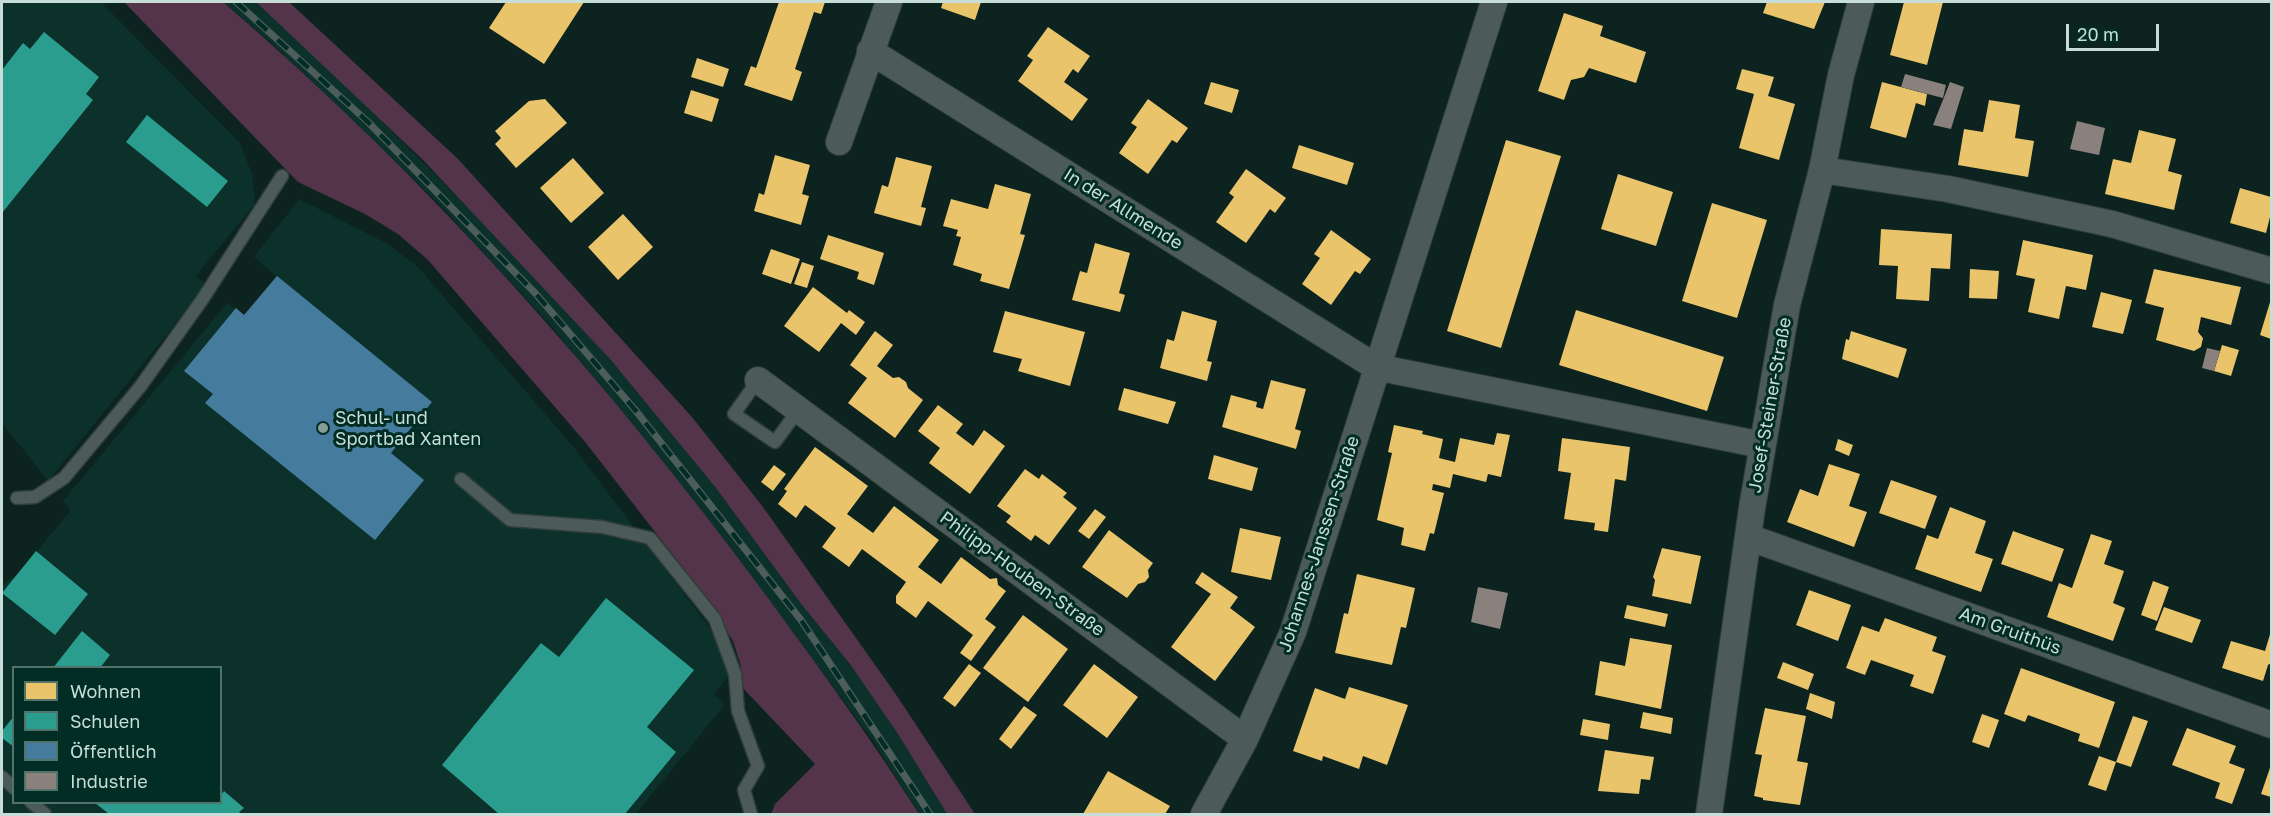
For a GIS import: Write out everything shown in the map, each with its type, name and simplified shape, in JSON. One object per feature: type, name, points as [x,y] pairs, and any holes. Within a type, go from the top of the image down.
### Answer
[{"type":"street","points":[[839,142],[889,2]]},
{"type":"street","name":"Johannes-Janssen-Straße","points":[[1204,814],[1245,739],[1293,632],[1494,2]]},
{"type":"street","name":"Josef-Steiner-Straße","points":[[1709,814],[1762,445],[1787,305],[1822,170],[1841,75],[1861,2]]},
{"type":"street","name":"In der Allmende","points":[[870,51],[1376,367]]},
{"type":"street","points":[[1822,170],[1948,189],[2112,224],[2271,271]]},
{"type":"street","points":[[1376,367],[1762,445]]},
{"type":"street","name":"Philipp-Houben-Straße","points":[[758,380],[1245,739]]},
{"type":"street","name":"Am Gruithüs","points":[[1748,537],[2271,725]]},
{"type":"lane","points":[[17,498],[35,497],[64,478],[140,387],[202,300],[282,176]]},
{"type":"lane","name":"Philipp-Houben-Straße","points":[[758,380],[734,414],[775,442],[799,409]]},
{"type":"lane","points":[[461,479],[510,520],[602,527],[650,538],[715,619],[735,674],[738,711],[758,766],[744,790],[752,814]]},
{"type":"lane","points":[[33,804],[45,814]]},
{"type":"shaded area","points":[[2,2],[101,2],[240,143],[252,174],[255,198],[254,205],[196,276],[207,285],[48,481],[2,423]]},
{"type":"shaded area","points":[[124,2],[223,2],[299,69],[443,210],[579,360],[707,517],[826,678],[919,814],[771,814],[775,804],[815,764],[740,685],[741,666],[733,641],[708,600],[586,443],[428,260],[398,234],[365,214],[298,182]]},
{"type":"shaded area","points":[[223,2],[256,2],[309,49],[500,239],[610,359],[716,488],[802,605],[850,664],[898,734],[947,814],[919,814],[873,741],[730,547],[552,327],[437,202],[268,40]]},
{"type":"shaded area","points":[[256,2],[289,2],[458,159],[692,417],[763,507],[895,693],[975,814],[947,814],[898,734],[850,664],[802,605],[716,488],[610,359],[423,160]]},
{"type":"shaded area","points":[[299,199],[388,244],[418,267],[572,445],[712,631],[729,675],[714,694],[725,704],[636,814],[2,814],[2,586],[11,578],[14,579],[71,510],[63,501],[227,303],[245,315],[276,276],[254,257]]},
{"type":"building: Wohnen","points":[[506,2],[584,2],[544,64],[489,28]]},
{"type":"building: Wohnen","points":[[779,2],[825,2],[821,14],[814,12],[795,69],[802,72],[792,101],[744,85],[751,66],[756,68]]},
{"type":"building: Wohnen","points":[[943,2],[981,2],[975,20],[941,8]]},
{"type":"building: Wohnen","points":[[1767,2],[1825,2],[1814,29],[1763,13]]},
{"type":"building: Wohnen","points":[[1904,2],[1943,2],[1927,65],[1890,55]]},
{"type":"building: Wohnen","points":[[1564,13],[1603,26],[1600,36],[1646,52],[1636,83],[1589,68],[1584,77],[1571,80],[1564,100],[1538,91]]},
{"type":"building: Wohnen","points":[[1048,27],[1090,56],[1078,73],[1073,69],[1064,82],[1088,99],[1072,121],[1018,81],[1033,60],[1027,56]]},
{"type":"building: Wohnen","points":[[697,58],[729,69],[723,87],[691,77]]},
{"type":"building: Wohnen","points":[[1742,69],[1774,77],[1768,96],[1795,104],[1779,160],[1739,148],[1754,94],[1736,89]]},
{"type":"building: Wohnen","points":[[1211,82],[1239,90],[1232,113],[1204,104]]},
{"type":"building: Wohnen","points":[[1882,82],[1927,94],[1925,106],[1916,103],[1906,138],[1870,128]]},
{"type":"building: Wohnen","points":[[691,90],[719,99],[712,122],[684,113]]},
{"type":"building: Wohnen","points":[[545,99],[567,123],[516,168],[495,144],[501,138],[495,131],[529,101]]},
{"type":"building: Wohnen","points":[[1148,99],[1188,128],[1177,143],[1172,140],[1148,174],[1119,153],[1137,127],[1131,123]]},
{"type":"building: Wohnen","points":[[1989,100],[2020,105],[2015,138],[2034,141],[2028,177],[1958,165],[1964,129],[1983,132]]},
{"type":"building: Wohnen","points":[[2139,130],[2176,139],[2168,171],[2182,175],[2174,210],[2105,194],[2113,159],[2131,163]]},
{"type":"building: Wohnen","points":[[1506,140],[1561,156],[1501,348],[1447,331]]},
{"type":"building: Wohnen","points":[[1299,145],[1354,163],[1347,185],[1292,168]]},
{"type":"building: Wohnen","points":[[775,155],[810,165],[802,194],[809,196],[801,225],[754,211],[759,193],[764,195]]},
{"type":"building: Wohnen","points":[[896,157],[932,166],[921,207],[926,208],[921,226],[874,213],[882,185],[888,187]]},
{"type":"building: Wohnen","points":[[573,158],[604,193],[571,223],[540,188]]},
{"type":"building: Wohnen","points":[[1246,169],[1286,198],[1275,213],[1270,209],[1246,243],[1216,222],[1234,197],[1229,193]]},
{"type":"building: Wohnen","points":[[1618,174],[1673,192],[1656,246],[1601,229]]},
{"type":"building: Wohnen","points":[[995,184],[1031,194],[1020,234],[1025,235],[1009,289],[980,281],[982,274],[953,265],[961,237],[956,236],[958,230],[943,226],[951,199],[988,209]]},
{"type":"building: Wohnen","points":[[2240,188],[2271,197],[2271,213],[2266,233],[2230,223]]},
{"type":"building: Wohnen","points":[[1712,203],[1767,220],[1737,318],[1682,301]]},
{"type":"building: Wohnen","points":[[623,214],[653,247],[618,280],[588,247]]},
{"type":"building: Wohnen","points":[[1881,229],[1952,234],[1950,269],[1931,268],[1929,301],[1896,299],[1898,266],[1879,265]]},
{"type":"building: Wohnen","points":[[1331,230],[1371,259],[1360,274],[1355,271],[1331,305],[1302,284],[1320,258],[1314,254]]},
{"type":"building: Wohnen","points":[[828,235],[884,253],[874,285],[857,279],[859,272],[820,259]]},
{"type":"building: Wohnen","points":[[2023,240],[2093,255],[2086,290],[2066,286],[2059,319],[2028,312],[2035,279],[2016,275]]},
{"type":"building: Wohnen","points":[[1095,243],[1130,253],[1119,293],[1125,295],[1120,312],[1072,300],[1080,271],[1087,273]]},
{"type":"building: Wohnen","points":[[771,249],[800,259],[791,284],[762,274]]},
{"type":"building: Wohnen","points":[[802,262],[814,266],[807,288],[794,284]]},
{"type":"building: Wohnen","points":[[1970,269],[1999,271],[1997,299],[1969,298]]},
{"type":"building: Wohnen","points":[[2154,269],[2241,287],[2231,325],[2201,317],[2198,332],[2203,338],[2201,347],[2194,351],[2156,340],[2164,308],[2145,303]]},
{"type":"building: Wohnen","points":[[813,287],[847,313],[849,310],[865,322],[856,335],[841,323],[819,352],[784,326]]},
{"type":"building: Wohnen","points":[[2101,292],[2132,300],[2123,334],[2092,327]]},
{"type":"building: Wohnen","points":[[2271,299],[2271,339],[2260,335]]},
{"type":"building: Wohnen","points":[[1576,310],[1724,357],[1707,411],[1559,365]]},
{"type":"building: Wohnen","points":[[1005,311],[1085,332],[1070,386],[1018,371],[1022,359],[993,352]]},
{"type":"building: Wohnen","points":[[1182,311],[1217,321],[1207,361],[1212,362],[1207,381],[1160,368],[1167,339],[1174,341]]},
{"type":"building: Wohnen","points":[[875,331],[893,345],[877,366],[893,378],[899,377],[906,382],[908,388],[923,400],[895,438],[848,403],[867,378],[850,365]]},
{"type":"building: Wohnen","points":[[1851,331],[1907,349],[1898,378],[1842,359],[1846,339],[1849,340]]},
{"type":"building: Wohnen","points":[[2222,345],[2239,350],[2231,376],[2214,371]]},
{"type":"building: Wohnen","points":[[1271,380],[1306,389],[1295,429],[1301,431],[1296,449],[1222,427],[1231,395],[1257,402],[1256,407],[1263,409]]},
{"type":"building: Wohnen","points":[[1124,388],[1176,402],[1168,424],[1118,410]]},
{"type":"building: Wohnen","points":[[938,405],[963,424],[956,433],[973,446],[984,430],[1005,446],[970,494],[929,463],[940,448],[918,431]]},
{"type":"building: Wohnen","points":[[1394,425],[1423,431],[1422,434],[1443,439],[1439,458],[1455,462],[1460,438],[1494,445],[1497,433],[1510,435],[1501,477],[1488,474],[1486,482],[1453,474],[1450,488],[1433,484],[1432,490],[1444,493],[1434,534],[1430,533],[1425,551],[1401,545],[1404,528],[1377,520],[1392,453],[1388,452]]},
{"type":"building: Wohnen","points":[[1562,438],[1630,447],[1626,481],[1615,479],[1608,532],[1594,530],[1595,523],[1564,519],[1571,473],[1558,471]]},
{"type":"building: Wohnen","points":[[1838,439],[1853,445],[1849,456],[1835,450]]},
{"type":"building: Wohnen","points":[[815,447],[868,486],[847,514],[873,533],[894,506],[939,540],[918,567],[941,584],[961,557],[990,579],[997,578],[998,585],[1006,591],[985,619],[996,627],[971,661],[960,653],[973,635],[928,601],[916,618],[896,603],[896,596],[906,582],[862,549],[849,567],[822,547],[836,528],[805,505],[796,518],[778,504],[787,491],[784,489]]},
{"type":"building: Wohnen","points":[[1214,455],[1258,468],[1252,491],[1208,479]]},
{"type":"building: Wohnen","points":[[1829,464],[1860,474],[1849,506],[1867,512],[1854,547],[1787,522],[1800,489],[1818,496]]},
{"type":"building: Wohnen","points":[[774,465],[786,474],[773,491],[761,482]]},
{"type":"building: Wohnen","points":[[1025,469],[1039,479],[1042,474],[1067,493],[1063,497],[1077,508],[1049,545],[1035,535],[1031,541],[1006,522],[1011,516],[997,506]]},
{"type":"building: Wohnen","points":[[1891,480],[1937,496],[1925,529],[1879,513]]},
{"type":"building: Wohnen","points":[[1950,507],[1986,521],[1975,553],[1993,559],[1981,592],[1915,569],[1927,535],[1938,539]]},
{"type":"building: Wohnen","points":[[1095,509],[1106,517],[1089,539],[1078,531]]},
{"type":"building: Wohnen","points":[[1240,528],[1281,537],[1271,580],[1231,572]]},
{"type":"building: Wohnen","points":[[1109,530],[1153,563],[1148,570],[1149,577],[1145,582],[1138,584],[1127,598],[1082,567]]},
{"type":"building: Wohnen","points":[[2013,531],[2064,549],[2052,582],[2001,564]]},
{"type":"building: Wohnen","points":[[2091,534],[2112,541],[2104,564],[2124,571],[2113,603],[2125,608],[2113,641],[2047,617],[2059,583],[2072,588]]},
{"type":"building: Wohnen","points":[[1662,548],[1701,556],[1691,604],[1652,596],[1655,580],[1653,577]]},
{"type":"building: Wohnen","points":[[1202,572],[1238,597],[1230,608],[1255,627],[1215,681],[1171,647],[1211,594],[1195,583]]},
{"type":"building: Wohnen","points":[[1357,574],[1415,588],[1406,628],[1401,627],[1392,665],[1335,653],[1344,613],[1348,614]]},
{"type":"building: Wohnen","points":[[2153,581],[2169,587],[2157,621],[2141,615]]},
{"type":"building: Wohnen","points":[[1809,590],[1851,605],[1838,641],[1796,625]]},
{"type":"building: Wohnen","points":[[1627,605],[1668,614],[1665,627],[1624,618]]},
{"type":"building: Wohnen","points":[[2164,607],[2201,620],[2192,643],[2155,630]]},
{"type":"building: Wohnen","points":[[1023,615],[1068,649],[1028,702],[983,668]]},
{"type":"building: Wohnen","points":[[1885,618],[1937,637],[1932,651],[1946,656],[1933,694],[1910,686],[1914,675],[1871,660],[1865,675],[1846,668],[1862,626],[1879,632]]},
{"type":"building: Wohnen","points":[[2271,631],[2271,663],[2268,665],[2263,681],[2222,668],[2231,641],[2265,651]]},
{"type":"building: Wohnen","points":[[1630,638],[1672,645],[1661,709],[1595,695],[1600,661],[1625,666]]},
{"type":"building: Wohnen","points":[[1783,662],[1814,674],[1808,690],[1777,678]]},
{"type":"building: Wohnen","points":[[969,664],[981,673],[955,707],[943,698]]},
{"type":"building: Wohnen","points":[[1094,664],[1138,697],[1107,738],[1063,705]]},
{"type":"building: Wohnen","points":[[2021,668],[2115,702],[2099,748],[2078,741],[2080,734],[2028,715],[2025,722],[2004,714]]},
{"type":"building: Wohnen","points":[[1349,687],[1408,705],[1387,765],[1363,756],[1359,769],[1323,756],[1322,761],[1293,751],[1315,688],[1345,699]]},
{"type":"building: Wohnen","points":[[1810,693],[1835,702],[1832,719],[1806,709]]},
{"type":"building: Wohnen","points":[[1024,706],[1037,715],[1011,749],[999,739]]},
{"type":"building: Wohnen","points":[[1765,708],[1806,716],[1797,761],[1808,763],[1800,805],[1763,800],[1763,798],[1754,796],[1762,755],[1755,754]]},
{"type":"building: Wohnen","points":[[1643,712],[1673,718],[1671,734],[1640,728]]},
{"type":"building: Wohnen","points":[[1982,714],[1999,720],[1989,748],[1972,742]]},
{"type":"building: Wohnen","points":[[2133,716],[2148,721],[2131,767],[2116,762]]},
{"type":"building: Wohnen","points":[[1583,719],[1610,724],[1608,740],[1580,735]]},
{"type":"building: Wohnen","points":[[2187,728],[2236,746],[2229,763],[2245,769],[2232,804],[2215,798],[2220,783],[2172,765]]},
{"type":"building: Wohnen","points":[[1605,750],[1654,757],[1650,780],[1641,779],[1639,794],[1598,791]]},
{"type":"building: Wohnen","points":[[2099,756],[2116,762],[2106,791],[2088,785]]},
{"type":"building: Wohnen","points":[[2271,765],[2271,797],[2261,794]]},
{"type":"building: Wohnen","points":[[1108,771],[1170,806],[1165,814],[1083,814]]},
{"type":"building: Schulen","points":[[44,32],[99,77],[86,94],[93,100],[2,213],[2,70],[23,43],[30,49]]},
{"type":"building: Schulen","points":[[147,115],[228,181],[207,207],[126,142]]},
{"type":"building: Schulen","points":[[36,551],[88,594],[55,635],[2,593]]},
{"type":"building: Schulen","points":[[606,598],[694,670],[647,727],[676,752],[625,814],[499,814],[442,765],[541,643],[559,657]]},
{"type":"building: Schulen","points":[[82,631],[110,655],[102,666],[55,666]]},
{"type":"building: Schulen","points":[[12,718],[12,746],[2,738],[2,731]]},
{"type":"building: Schulen","points":[[224,791],[244,808],[239,812],[242,814],[109,814],[96,804],[222,804]]},
{"type":"building: Öffentlich","name":"Schul- und Sportbad Xanten","points":[[277,276],[432,402],[391,453],[424,480],[375,540],[205,403],[213,394],[184,371],[236,308],[244,315]]},
{"type":"building: Industrie","points":[[1905,74],[1946,85],[1943,98],[1901,87]]},
{"type":"building: Industrie","points":[[1950,82],[1964,87],[1951,129],[1933,125]]},
{"type":"building: Industrie","points":[[2077,121],[2105,128],[2099,155],[2070,149]]},
{"type":"building: Industrie","points":[[2207,348],[2220,351],[2214,371],[2202,368]]},
{"type":"building: Industrie","points":[[1478,587],[1508,593],[1500,629],[1471,622]]},
{"type":"railway","points":[[236,2],[368,122],[536,294],[636,411],[801,620],[930,814]]},
{"type":"place","name":"Schul- und Sportbad Xanten","points":[[323,428]]}]
